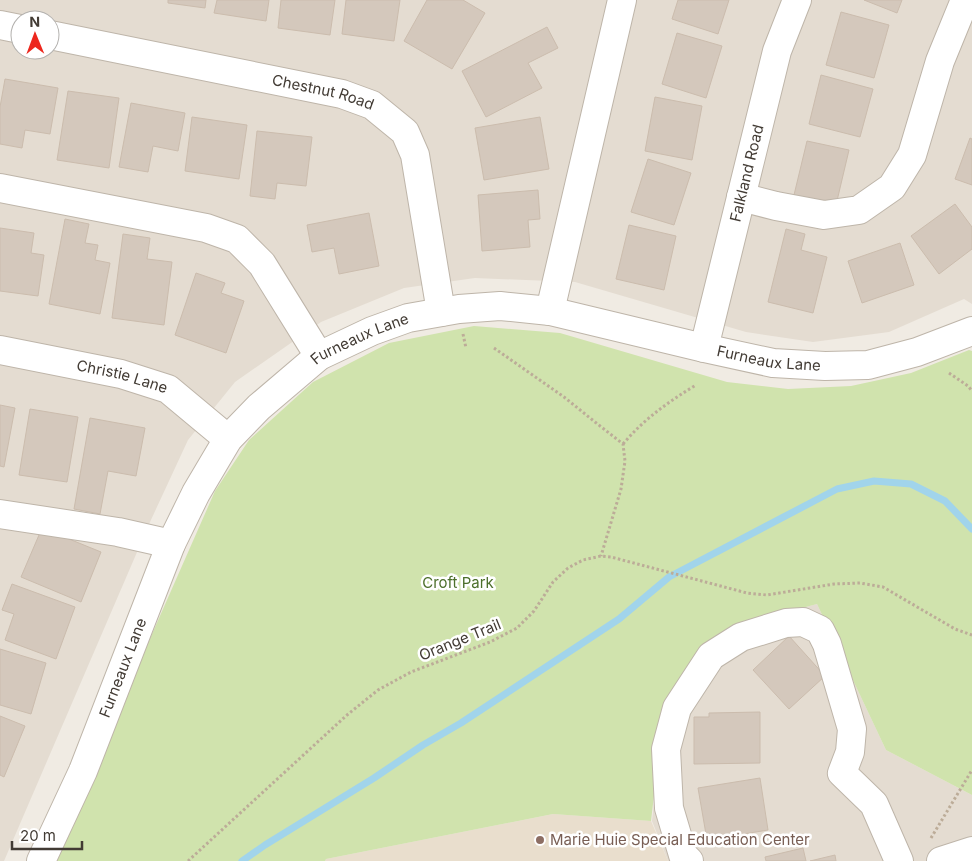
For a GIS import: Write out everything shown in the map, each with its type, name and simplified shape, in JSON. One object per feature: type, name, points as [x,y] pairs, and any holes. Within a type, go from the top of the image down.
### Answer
[{"type":"street","points":[[550,311],[622,0]]},
{"type":"street","name":"Falkland Road","points":[[704,348],[777,51],[797,0]]},
{"type":"street","points":[[741,197],[824,216],[859,210],[892,187],[912,155],[940,61],[965,0]]},
{"type":"street","name":"Chestnut Road","points":[[60,38],[342,94],[372,105],[405,132],[415,155],[441,312]]},
{"type":"street","points":[[0,188],[206,228],[237,239],[262,264],[319,356]]},
{"type":"street","name":"Furneaux Lane","points":[[41,861],[83,770],[171,544],[196,493],[228,439],[259,406],[319,356],[372,331],[408,318],[459,309],[500,306],[550,311],[773,363],[825,366],[868,365],[917,352],[972,331]]},
{"type":"street","name":"Christie Lane","points":[[0,350],[121,374],[168,389],[228,439]]},
{"type":"street","points":[[0,514],[118,532],[171,544]]},
{"type":"street","points":[[689,861],[683,854],[669,808],[666,749],[677,708],[710,656],[741,637],[786,623],[803,622],[820,630],[827,644],[852,730],[850,752],[842,773],[874,804],[899,861]]},
{"type":"street","points":[[936,850],[972,851]]},
{"type":"path","points":[[463,334],[466,348]]},
{"type":"path","points":[[494,348],[564,396],[623,444],[625,461],[621,489],[601,556]]},
{"type":"path","points":[[949,373],[972,390]]},
{"type":"path","points":[[623,444],[637,428],[669,402],[696,385]]},
{"type":"path","name":"Orange Trail","points":[[188,861],[347,715],[378,690],[411,672],[490,642],[517,628],[534,611],[553,582],[568,568],[583,560],[601,556],[620,559],[717,586],[747,593],[768,595],[834,584],[860,583],[883,587],[955,628],[972,635]]},
{"type":"path","points":[[936,850],[972,770]]},
{"type":"shaded area","points":[[0,0],[972,0],[972,304],[964,299],[889,332],[813,342],[746,332],[575,282],[475,278],[404,288],[321,322],[235,382],[188,440],[150,522],[4,861],[0,861]]},
{"type":"shaded area","points":[[817,604],[886,750],[972,795],[972,861],[668,861],[652,821],[661,736],[739,625]]},
{"type":"shaded area","name":"Marie Huie Special Education Center","points":[[553,814],[651,821],[668,861],[325,861],[326,859]]},
{"type":"green space","name":"Croft Park","points":[[474,326],[560,333],[727,382],[788,389],[851,386],[911,373],[969,350],[972,351],[972,795],[886,750],[817,604],[739,625],[661,736],[651,821],[553,814],[326,859],[325,861],[52,861],[215,491],[249,440],[313,382],[389,343]]},
{"type":"building","points":[[168,0],[206,0],[205,8],[168,3]]},
{"type":"building","points":[[217,0],[269,0],[266,21],[214,13]]},
{"type":"building","points":[[281,0],[335,0],[330,35],[278,28]]},
{"type":"building","points":[[346,0],[400,0],[394,41],[342,34]]},
{"type":"building","points":[[427,0],[463,0],[485,13],[452,69],[404,41]]},
{"type":"building","points":[[678,0],[729,0],[718,34],[672,19]]},
{"type":"building","points":[[864,0],[902,0],[897,13]]},
{"type":"building","points":[[841,12],[889,25],[874,78],[826,65]]},
{"type":"building","points":[[547,27],[558,48],[528,63],[542,88],[486,117],[462,71]]},
{"type":"building","points":[[677,33],[722,46],[706,98],[662,84]]},
{"type":"building","points":[[821,75],[873,89],[860,137],[809,124]]},
{"type":"building","points":[[5,79],[58,88],[50,134],[25,130],[22,148],[0,144],[0,107]]},
{"type":"building","points":[[68,91],[119,98],[109,168],[57,160]]},
{"type":"building","points":[[655,97],[702,106],[692,160],[645,151]]},
{"type":"building","points":[[131,103],[185,113],[178,151],[153,146],[148,172],[119,167]]},
{"type":"building","points":[[192,117],[247,125],[239,179],[185,171]]},
{"type":"building","points":[[540,117],[549,169],[484,180],[475,128]]},
{"type":"building","points":[[257,131],[312,137],[306,186],[277,183],[275,199],[250,196]]},
{"type":"building","points":[[970,138],[972,139],[972,185],[955,179]]},
{"type":"building","points":[[807,141],[849,150],[836,205],[794,195]]},
{"type":"building","points":[[648,159],[691,173],[674,225],[631,212]]},
{"type":"building","points":[[538,190],[540,219],[528,220],[530,247],[482,251],[478,195]]},
{"type":"building","points":[[955,204],[972,227],[972,249],[939,274],[911,236]]},
{"type":"building","points":[[369,213],[379,266],[339,274],[334,248],[312,252],[307,225]]},
{"type":"building","points":[[65,219],[89,224],[85,243],[98,245],[95,260],[110,263],[100,314],[49,304]]},
{"type":"building","points":[[629,225],[676,236],[664,290],[616,279]]},
{"type":"building","points":[[0,228],[34,233],[31,253],[44,255],[38,296],[0,291]]},
{"type":"building","points":[[786,229],[805,234],[801,250],[827,257],[813,313],[768,302]]},
{"type":"building","points":[[123,234],[150,238],[147,259],[172,262],[164,325],[112,318]]},
{"type":"building","points":[[900,243],[914,285],[862,303],[848,261]]},
{"type":"building","points":[[196,273],[225,283],[221,293],[244,301],[226,353],[175,335]]},
{"type":"building","points":[[0,405],[15,408],[4,467],[0,466]]},
{"type":"building","points":[[30,409],[78,417],[67,482],[19,475]]},
{"type":"building","points":[[90,418],[145,428],[136,476],[108,471],[100,514],[74,509]]},
{"type":"building","points":[[42,528],[101,552],[81,602],[21,577]]},
{"type":"building","points":[[12,584],[75,607],[56,659],[5,640],[14,614],[2,610]]},
{"type":"building","points":[[789,636],[825,676],[789,709],[753,670]]},
{"type":"building","points":[[0,649],[46,663],[31,714],[0,705]]},
{"type":"building","points":[[760,712],[760,763],[694,764],[694,717],[709,717],[709,713]]},
{"type":"building","points":[[0,716],[25,726],[4,777],[0,775]]},
{"type":"building","points":[[760,778],[768,830],[707,840],[698,788]]},
{"type":"building","points":[[803,848],[806,861],[766,861],[765,857]]},
{"type":"building","points":[[835,855],[836,861],[810,861]]},
{"type":"waterway","points":[[242,861],[423,745],[461,723],[619,619],[669,577],[837,489],[874,481],[911,484],[945,501],[972,529]]},
{"type":"place","name":"Marie Huie Special Education Center","points":[[540,840]]}]
